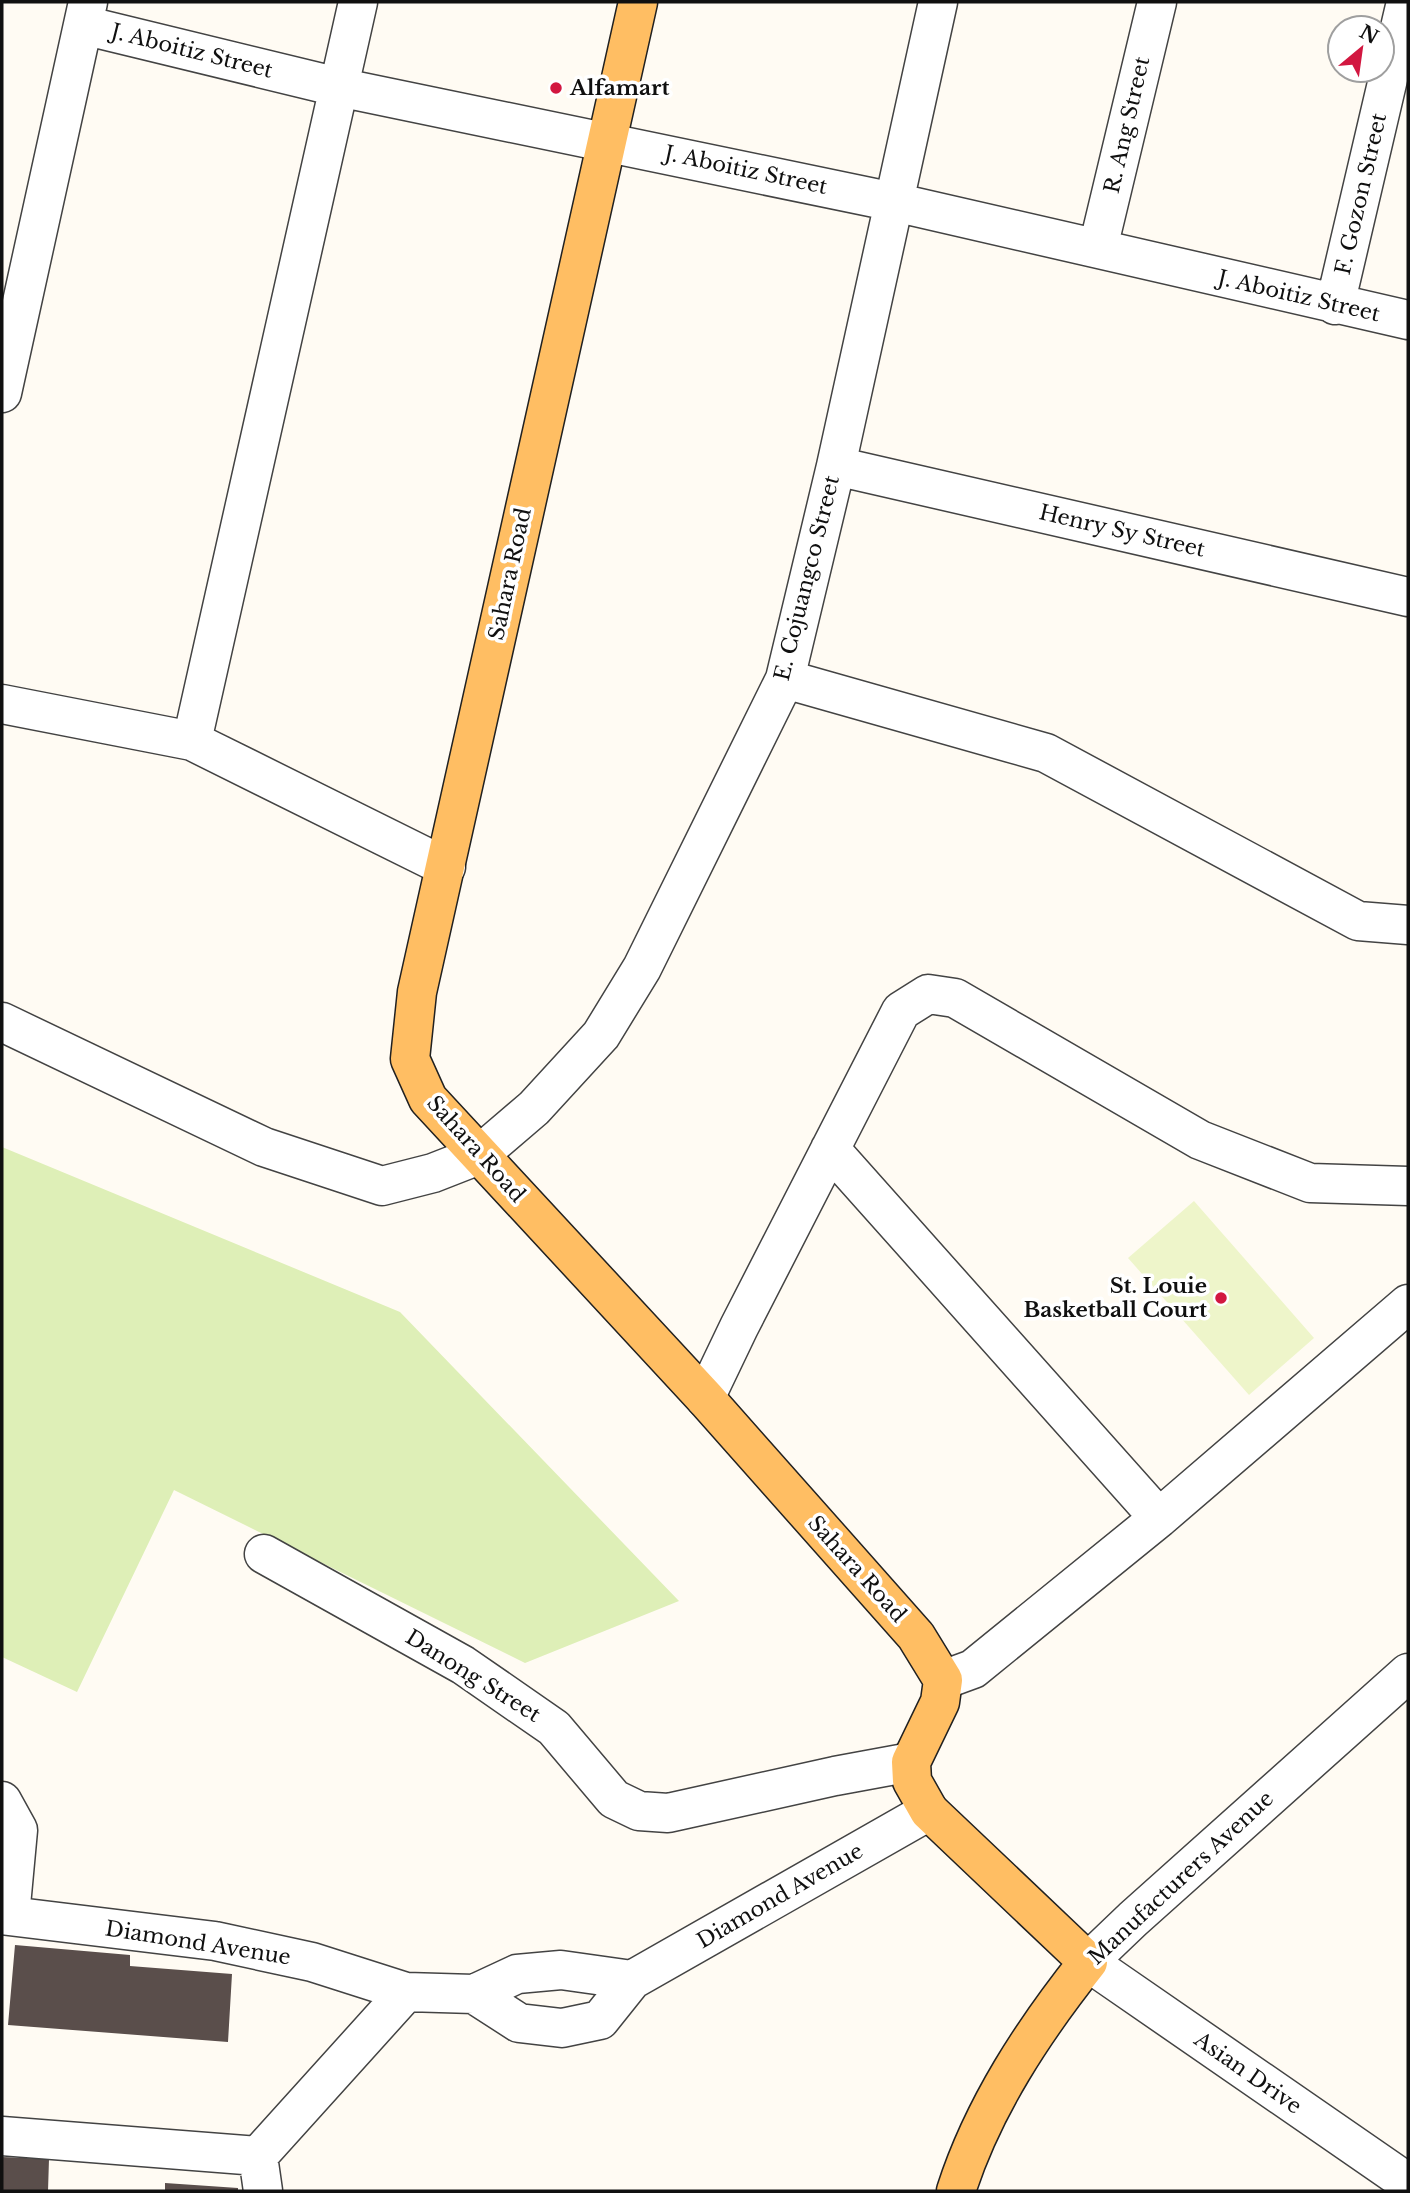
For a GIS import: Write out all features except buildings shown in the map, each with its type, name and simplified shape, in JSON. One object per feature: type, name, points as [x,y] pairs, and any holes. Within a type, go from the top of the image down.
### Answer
[{"type":"main road","name":"Sahara Road","points":[[638,2],[416,992],[410,1059],[428,1099],[705,1398],[916,1636],[943,1680]]},
{"type":"main road","points":[[943,1680],[940,1702],[911,1762],[912,1782],[929,1811],[1088,1962]]},
{"type":"main road","name":"Manufacturers Avenue","points":[[956,2191],[964,2165],[1002,2086],[1045,2016],[1088,1962]]},
{"type":"street","points":[[192,741],[358,2]]},
{"type":"street","name":"E. Cojuangco Street","points":[[479,1155],[534,1108],[601,1035],[642,968],[785,679],[836,466],[939,2]]},
{"type":"street","name":"R. Ang Street","points":[[1098,248],[1157,2]]},
{"type":"street","name":"F. Gozon Street","points":[[1335,305],[1406,2]]},
{"type":"street","points":[[2,393],[86,13]]},
{"type":"street","name":"J. Aboitiz Street","points":[[86,13],[338,87],[605,140],[894,202],[1408,320]]},
{"type":"street","name":"Henry Sy Street","points":[[836,466],[1408,597]]},
{"type":"street","points":[[785,679],[1046,753],[1358,921],[1408,925]]},
{"type":"street","points":[[2,704],[192,741],[446,867]]},
{"type":"street","points":[[705,1398],[738,1327],[901,1010],[928,994],[956,998],[1200,1140],[1310,1183],[1408,1186]]},
{"type":"street","points":[[2,1022],[264,1147],[382,1186],[433,1172],[479,1155]]},
{"type":"street","points":[[830,1149],[1159,1518]]},
{"type":"street","points":[[943,1680],[973,1669],[1159,1518],[1408,1304]]},
{"type":"street","name":"Danong Street","points":[[264,1554],[463,1665],[554,1728],[614,1799],[639,1811],[668,1814],[835,1776],[911,1762]]},
{"type":"street","name":"Manufacturers Avenue","points":[[1088,1962],[1408,1673]]},
{"type":"street","points":[[2,1801],[18,1830],[6,1915]]},
{"type":"street","name":"Diamond Avenue","points":[[474,1994],[519,2023],[562,2028],[600,2020],[632,1980],[929,1811]]},
{"type":"street","name":"Diamond Avenue","points":[[6,1915],[215,1941],[312,1962],[406,1992],[474,1994],[517,1974],[561,1970],[632,1980]]},
{"type":"street","name":"Asian Drive","points":[[1088,1962],[1408,2183]]},
{"type":"street","points":[[2,2136],[260,2174],[406,1992]]},
{"type":"green space","points":[[2,1147],[400,1312],[679,1601],[525,1663],[174,1490],[77,1692],[2,1657]]},
{"type":"green space","name":"St. Louie Basketball Court","points":[[1194,1201],[1314,1338],[1249,1395],[1128,1258]]},
{"type":"place","name":"Alfamart","points":[[556,88]]},
{"type":"place","name":"St. Louie Basketball Court","points":[[1221,1298]]}]
